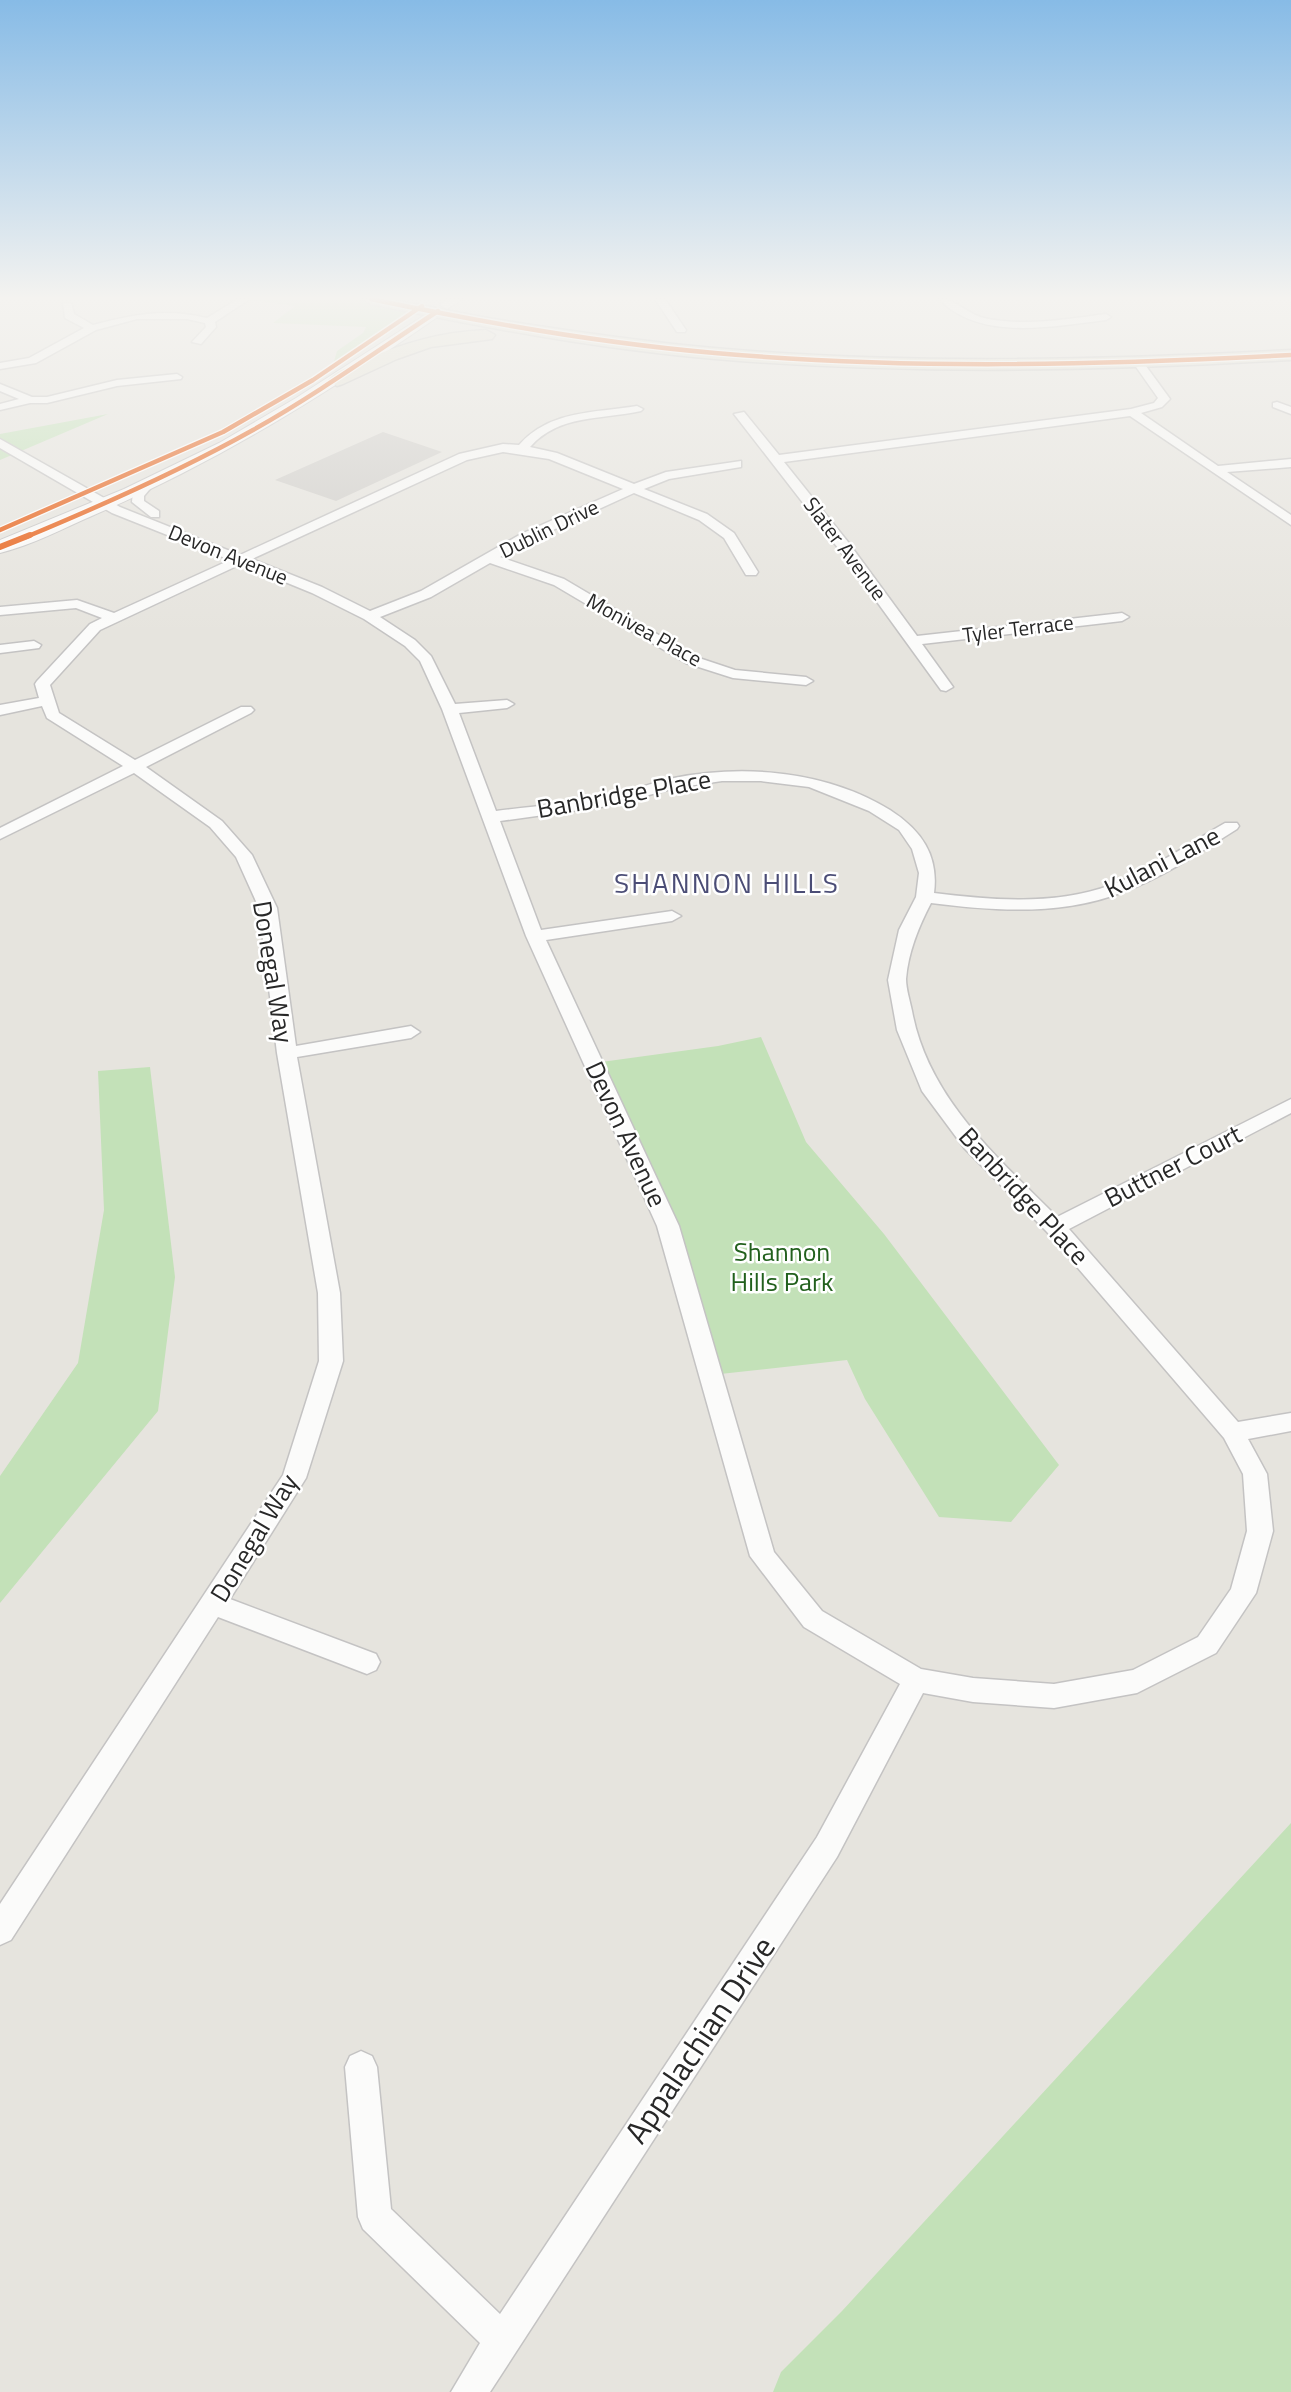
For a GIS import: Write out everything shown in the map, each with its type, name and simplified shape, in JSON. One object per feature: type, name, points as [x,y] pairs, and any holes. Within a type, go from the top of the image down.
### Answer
[{"type":"main road","points":[[0,530],[223,432],[260,411]]},
{"type":"main road","points":[[0,547],[148,484],[286,411]]},
{"type":"street","points":[[522,449],[532,435],[548,423],[630,411]]},
{"type":"street","points":[[776,459],[1137,411]]},
{"type":"street","points":[[1132,412],[1219,469],[1291,521]]},
{"type":"street","name":"Slater Avenue","points":[[740,414],[914,641],[946,687]]},
{"type":"street","name":"Devon Avenue","points":[[0,443],[116,510],[317,590],[369,616],[419,650],[426,659],[450,709],[536,936],[668,1226],[763,1556],[813,1619],[916,1680]]},
{"type":"street","points":[[0,710],[47,701],[42,684],[96,626],[463,457],[485,450],[522,449],[553,456],[703,517],[729,536],[751,572]]},
{"type":"street","points":[[1219,469],[1291,463]]},
{"type":"street","name":"Dublin Drive","points":[[369,616],[426,594],[526,537],[633,489],[666,476],[737,464]]},
{"type":"street","name":"Devon Avenue","points":[[148,484],[138,496],[138,502],[155,514]]},
{"type":"street","name":"Devon Avenue","points":[[107,503],[129,505],[257,551],[299,571],[317,590]]},
{"type":"street","name":"Devon Avenue","points":[[63,522],[101,515],[139,519]]},
{"type":"street","name":"Monivea Place","points":[[489,558],[559,582],[691,660],[733,674],[806,681]]},
{"type":"street","points":[[0,611],[77,604],[114,618]]},
{"type":"street","name":"Tyler Terrace","points":[[914,641],[1122,617]]},
{"type":"street","points":[[0,649],[34,645]]},
{"type":"street","name":"Donegal Way","points":[[0,1930],[294,1478],[331,1360],[329,1293],[287,1052],[268,908],[244,855],[216,824],[166,786],[52,715],[47,701]]},
{"type":"street","points":[[450,709],[507,704]]},
{"type":"street","points":[[0,834],[246,710]]},
{"type":"street","name":"Banbridge Place","points":[[490,817],[608,801],[674,783],[722,776],[761,776],[812,783],[875,808],[905,827],[920,849],[928,873],[925,897],[908,930],[897,980],[906,1030],[932,1091],[972,1144],[1055,1227],[1233,1432],[1255,1474],[1261,1531],[1243,1593],[1207,1645],[1137,1681],[1054,1696],[973,1690],[916,1680]]},
{"type":"street","name":"Kulani Lane","points":[[925,897],[991,906],[1035,906],[1093,897],[1141,879],[1231,826]]},
{"type":"street","points":[[536,936],[672,916]]},
{"type":"street","points":[[287,1052],[411,1032]]},
{"type":"street","name":"Buttner Court","points":[[1055,1227],[1291,1105]]},
{"type":"street","points":[[1233,1432],[1291,1422]]},
{"type":"street","points":[[214,1604],[366,1662]]},
{"type":"street","name":"Appalachian Drive","points":[[469,2392],[501,2339],[827,1847],[916,1680]]},
{"type":"street","points":[[361,2067],[375,2217],[501,2339]]},
{"type":"green space","points":[[108,414],[0,460],[0,434]]},
{"type":"green space","name":"Shannon Hills Park","points":[[761,1037],[806,1142],[884,1234],[1059,1465],[1011,1522],[939,1517],[865,1399],[847,1360],[711,1375],[693,1311],[594,1063],[718,1046]]},
{"type":"green space","points":[[150,1067],[175,1277],[158,1411],[0,1603],[0,1476],[78,1363],[104,1210],[98,1071]]},
{"type":"green space","points":[[1291,1823],[1291,2392],[773,2392],[781,2372],[842,2311]]},
{"type":"building","points":[[383,432],[442,452],[336,501],[275,480]]},
{"type":"cycle path","points":[[0,530],[180,453],[260,411]]},
{"type":"cycle path","points":[[0,547],[193,462],[286,411]]},
{"type":"district","name":"SHANNON HILLS","points":[[727,883]]}]
